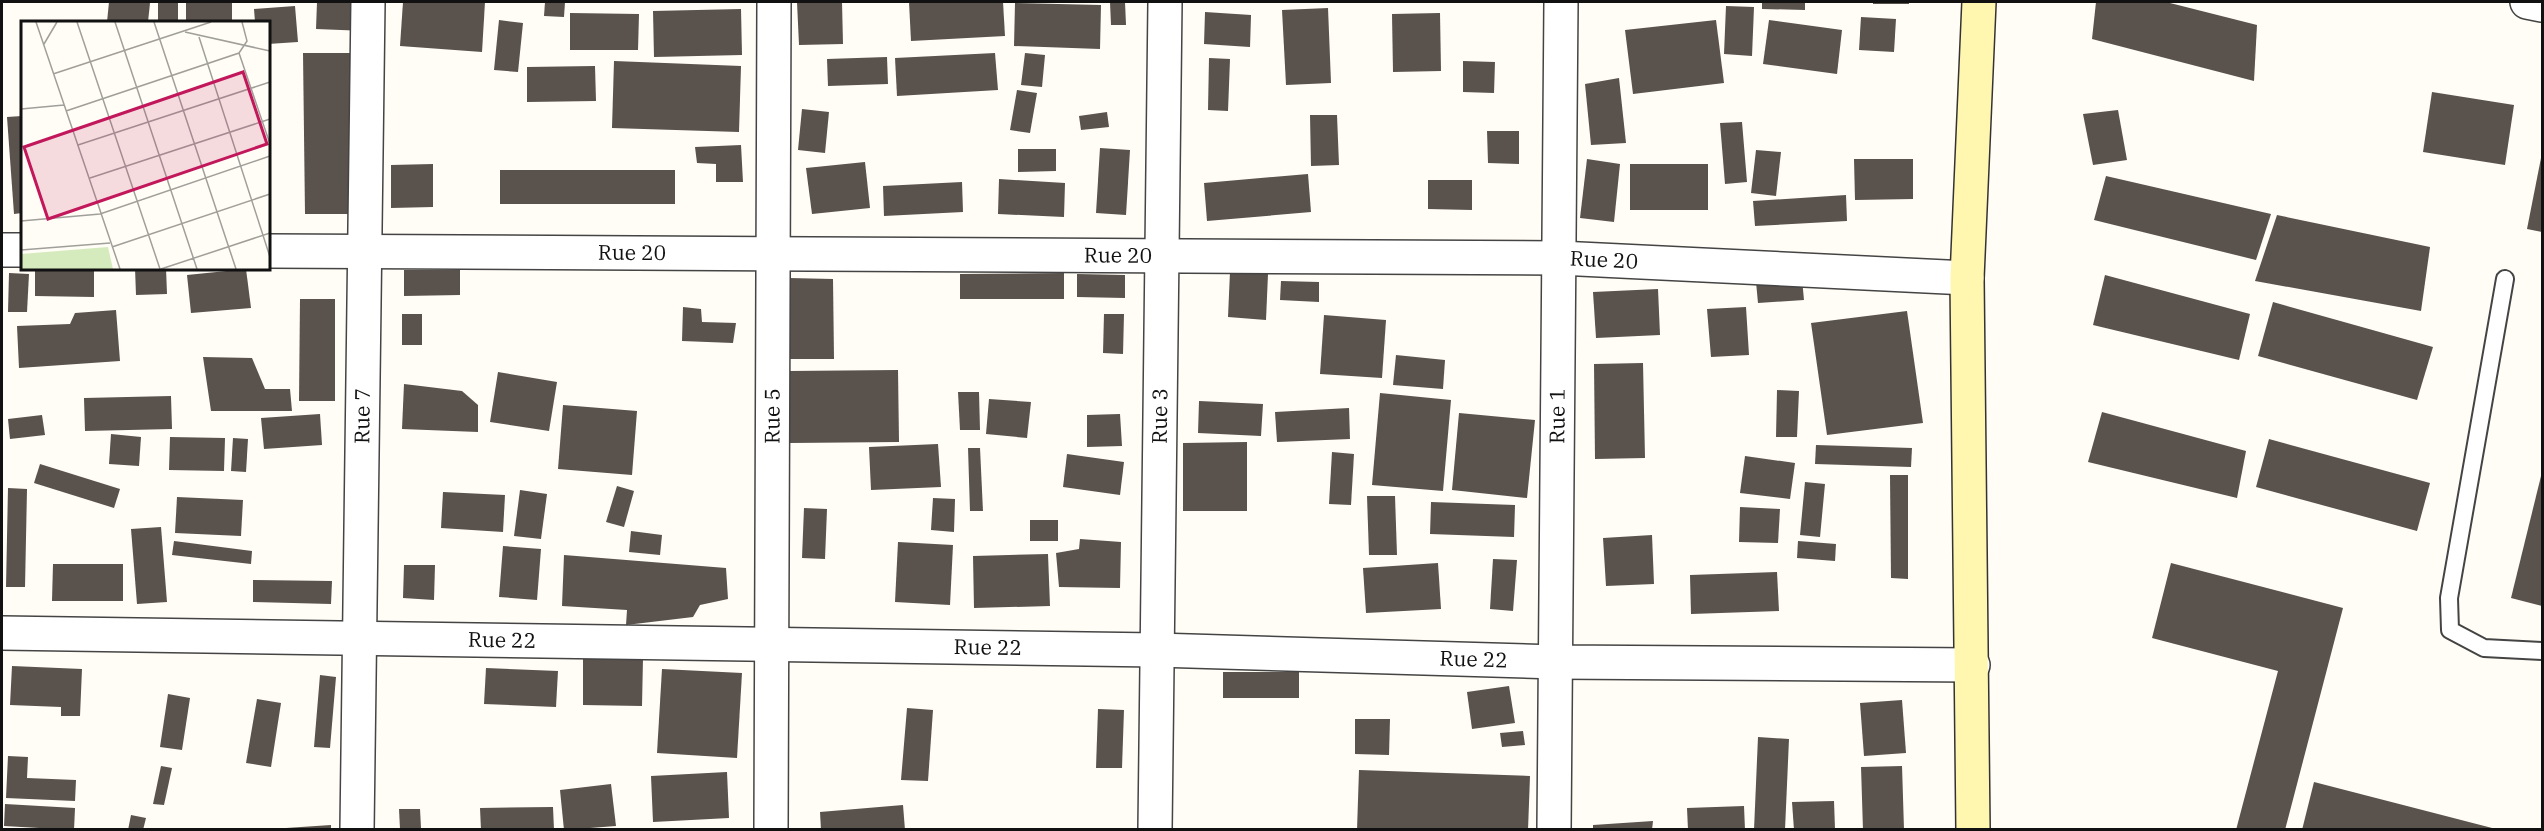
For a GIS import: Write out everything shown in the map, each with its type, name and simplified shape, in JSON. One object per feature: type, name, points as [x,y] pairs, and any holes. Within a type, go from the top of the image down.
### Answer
[{"type":"main road","points":[[1973,830],[1967,278],[1979,2]]},
{"type":"street","name":"Rue 7","points":[[357,830],[368,2]]},
{"type":"street","name":"Rue 5","points":[[771,830],[774,2]]},
{"type":"street","name":"Rue 3","points":[[1155,830],[1165,2]]},
{"type":"street","name":"Rue 1","points":[[1554,830],[1561,2]]},
{"type":"street","points":[[2527,2],[2542,6]]},
{"type":"street","points":[[2,250],[21,250]]},
{"type":"street","name":"Rue 20","points":[[270,251],[1559,258],[1967,278]]},
{"type":"street","name":"Rue 22","points":[[2,633],[1157,650],[1556,662],[1973,665]]},
{"type":"lane","points":[[2505,279],[2449,598],[2450,630],[2484,648],[2542,651]]},
{"type":"building","points":[[109,2],[150,3],[148,21],[107,21]]},
{"type":"building","points":[[158,2],[178,2],[178,21],[158,21]]},
{"type":"building","points":[[186,2],[232,2],[232,21],[186,21]]},
{"type":"building","points":[[317,2],[367,2],[366,31],[316,29]]},
{"type":"building","points":[[403,2],[485,2],[482,52],[400,46]]},
{"type":"building","points":[[545,2],[565,2],[564,17],[544,16]]},
{"type":"building","points":[[797,2],[842,2],[843,44],[799,45]]},
{"type":"building","points":[[909,2],[1003,2],[1005,36],[911,41]]},
{"type":"building","points":[[1110,2],[1125,2],[1126,25],[1111,25]]},
{"type":"building","points":[[1762,2],[1805,2],[1805,10],[1762,9]]},
{"type":"building","points":[[1873,2],[1909,2],[1909,4],[1873,4]]},
{"type":"building","points":[[2096,2],[2166,2],[2257,25],[2254,81],[2092,39]]},
{"type":"building","points":[[1015,3],[1101,5],[1100,49],[1014,46]]},
{"type":"building","points":[[295,6],[298,42],[270,44],[270,21],[255,21],[254,9]]},
{"type":"building","points":[[1726,6],[1754,7],[1752,56],[1724,54]]},
{"type":"building","points":[[1328,8],[1331,83],[1286,85],[1282,10]]},
{"type":"building","points":[[741,9],[742,55],[654,57],[653,11]]},
{"type":"building","points":[[1205,12],[1251,15],[1250,47],[1204,44]]},
{"type":"building","points":[[570,13],[639,14],[638,50],[570,50]]},
{"type":"building","points":[[1440,13],[1441,71],[1393,72],[1392,14]]},
{"type":"building","points":[[1861,17],[1896,19],[1894,52],[1859,50]]},
{"type":"building","points":[[499,20],[523,23],[518,72],[494,70]]},
{"type":"building","points":[[1716,20],[1724,83],[1633,94],[1625,30]]},
{"type":"building","points":[[1769,20],[1842,30],[1837,74],[1763,64]]},
{"type":"building","points":[[303,53],[350,53],[352,214],[305,214]]},
{"type":"building","points":[[995,53],[998,90],[897,96],[895,58]]},
{"type":"building","points":[[1025,53],[1045,55],[1042,87],[1021,85]]},
{"type":"building","points":[[887,57],[888,84],[828,86],[827,59]]},
{"type":"building","points":[[1209,58],[1230,59],[1228,111],[1208,110]]},
{"type":"building","points":[[614,61],[741,66],[739,132],[612,128]]},
{"type":"building","points":[[1463,61],[1495,62],[1494,93],[1463,92]]},
{"type":"building","points":[[595,66],[596,101],[527,102],[527,67]]},
{"type":"building","points":[[1619,78],[1626,143],[1591,145],[1585,84]]},
{"type":"building","points":[[1017,90],[1037,93],[1030,133],[1010,130]]},
{"type":"building","points":[[2432,92],[2514,105],[2505,165],[2423,152]]},
{"type":"building","points":[[802,109],[829,112],[825,153],[798,150]]},
{"type":"building","points":[[2118,110],[2127,160],[2093,165],[2083,114]]},
{"type":"building","points":[[1107,112],[1109,127],[1081,130],[1079,116]]},
{"type":"building","points":[[1310,115],[1337,115],[1339,165],[1311,166]]},
{"type":"building","points":[[21,116],[21,213],[14,214],[7,117]]},
{"type":"building","points":[[1742,122],[1747,182],[1725,184],[1720,123]]},
{"type":"building","points":[[1487,131],[1519,131],[1519,164],[1488,163]]},
{"type":"building","points":[[741,145],[743,182],[716,182],[716,164],[697,163],[695,147]]},
{"type":"building","points":[[1100,148],[1130,150],[1126,215],[1096,213]]},
{"type":"building","points":[[1018,149],[1056,149],[1056,171],[1018,172]]},
{"type":"building","points":[[1756,150],[1781,152],[1776,196],[1751,193]]},
{"type":"building","points":[[2542,158],[2542,232],[2527,229]]},
{"type":"building","points":[[1587,159],[1620,164],[1614,222],[1580,218]]},
{"type":"building","points":[[1854,159],[1913,159],[1913,199],[1855,200]]},
{"type":"building","points":[[865,162],[870,208],[812,214],[806,168]]},
{"type":"building","points":[[433,164],[433,207],[391,208],[391,165]]},
{"type":"building","points":[[1630,164],[1708,164],[1708,210],[1630,210]]},
{"type":"building","points":[[500,170],[675,170],[675,204],[500,204]]},
{"type":"building","points":[[1308,174],[1311,212],[1207,221],[1204,183]]},
{"type":"building","points":[[2106,176],[2271,214],[2256,260],[2094,220]]},
{"type":"building","points":[[999,179],[1065,183],[1064,217],[998,214]]},
{"type":"building","points":[[1428,180],[1472,180],[1472,210],[1428,209]]},
{"type":"building","points":[[962,182],[963,212],[884,216],[883,186]]},
{"type":"building","points":[[1846,195],[1847,221],[1755,226],[1753,201]]},
{"type":"building","points":[[2277,215],[2430,247],[2421,311],[2255,281]]},
{"type":"building","points":[[35,270],[94,270],[94,297],[35,296]]},
{"type":"building","points":[[135,270],[166,270],[167,294],[136,295]]},
{"type":"building","points":[[246,270],[251,308],[191,313],[187,275]]},
{"type":"building","points":[[404,270],[460,270],[460,295],[404,296]]},
{"type":"building","points":[[1230,272],[1268,274],[1266,320],[1228,317]]},
{"type":"building","points":[[9,273],[29,274],[27,312],[8,312]]},
{"type":"building","points":[[1064,273],[1064,299],[960,299],[960,274]]},
{"type":"building","points":[[1077,274],[1125,275],[1125,298],[1077,297]]},
{"type":"building","points":[[2105,275],[2250,314],[2239,360],[2093,325]]},
{"type":"building","points":[[789,278],[833,279],[834,359],[789,359]]},
{"type":"building","points":[[1802,279],[1804,300],[1758,303],[1756,282]]},
{"type":"building","points":[[1281,281],[1319,282],[1319,302],[1280,300]]},
{"type":"building","points":[[1658,289],[1660,335],[1596,338],[1593,292]]},
{"type":"building","points":[[300,299],[335,299],[335,401],[299,401]]},
{"type":"building","points":[[2273,302],[2433,347],[2417,400],[2258,356]]},
{"type":"building","points":[[683,307],[701,309],[702,322],[736,323],[733,343],[682,341]]},
{"type":"building","points":[[1746,307],[1749,355],[1711,357],[1707,309]]},
{"type":"building","points":[[116,310],[120,361],[19,368],[17,326],[70,324],[75,313]]},
{"type":"building","points":[[1907,311],[1923,423],[1827,435],[1811,323]]},
{"type":"building","points":[[402,314],[422,314],[422,345],[402,345]]},
{"type":"building","points":[[1104,314],[1124,314],[1123,354],[1103,353]]},
{"type":"building","points":[[1324,315],[1386,320],[1382,378],[1320,374]]},
{"type":"building","points":[[1396,355],[1445,360],[1443,389],[1393,385]]},
{"type":"building","points":[[203,357],[252,358],[265,389],[290,389],[292,411],[211,411]]},
{"type":"building","points":[[1643,363],[1645,458],[1595,459],[1594,364]]},
{"type":"building","points":[[898,370],[899,442],[790,443],[789,371]]},
{"type":"building","points":[[498,372],[557,382],[549,431],[490,422]]},
{"type":"building","points":[[404,384],[462,391],[478,405],[478,432],[402,429]]},
{"type":"building","points":[[1777,390],[1799,391],[1797,437],[1776,437]]},
{"type":"building","points":[[958,392],[979,392],[980,430],[960,430]]},
{"type":"building","points":[[1380,393],[1451,400],[1443,491],[1372,485]]},
{"type":"building","points":[[171,396],[172,429],[85,431],[84,398]]},
{"type":"building","points":[[989,399],[1031,402],[1027,438],[986,434]]},
{"type":"building","points":[[1199,401],[1263,404],[1261,436],[1198,433]]},
{"type":"building","points":[[563,405],[637,411],[632,475],[558,469]]},
{"type":"building","points":[[1349,408],[1350,439],[1277,442],[1275,412]]},
{"type":"building","points":[[2102,412],[2246,451],[2237,498],[2088,462]]},
{"type":"building","points":[[1459,413],[1535,420],[1527,498],[1452,490]]},
{"type":"building","points":[[320,414],[322,445],[264,449],[261,418]]},
{"type":"building","points":[[1120,414],[1122,446],[1087,447],[1087,415]]},
{"type":"building","points":[[42,415],[45,435],[10,439],[8,419]]},
{"type":"building","points":[[111,434],[141,437],[139,466],[109,464]]},
{"type":"building","points":[[170,437],[225,438],[224,471],[169,470]]},
{"type":"building","points":[[233,438],[248,439],[246,472],[231,471]]},
{"type":"building","points":[[2269,439],[2430,483],[2417,531],[2256,487]]},
{"type":"building","points":[[1247,442],[1247,511],[1183,511],[1183,443]]},
{"type":"building","points":[[938,444],[941,487],[871,490],[869,447]]},
{"type":"building","points":[[1816,445],[1912,448],[1911,467],[1815,464]]},
{"type":"building","points":[[968,448],[980,448],[983,511],[970,511]]},
{"type":"building","points":[[1332,452],[1354,454],[1351,505],[1329,504]]},
{"type":"building","points":[[1067,454],[1124,462],[1120,495],[1063,487]]},
{"type":"building","points":[[1745,456],[1795,463],[1790,499],[1740,493]]},
{"type":"building","points":[[40,464],[120,489],[114,508],[34,483]]},
{"type":"building","points":[[2542,472],[2542,606],[2511,598]]},
{"type":"building","points":[[1890,475],[1908,475],[1908,579],[1891,578]]},
{"type":"building","points":[[1805,482],[1825,484],[1820,537],[1800,535]]},
{"type":"building","points":[[617,486],[634,491],[624,527],[606,522]]},
{"type":"building","points":[[8,488],[27,489],[25,587],[6,587]]},
{"type":"building","points":[[520,490],[547,494],[541,539],[514,536]]},
{"type":"building","points":[[443,492],[505,495],[503,532],[441,528]]},
{"type":"building","points":[[1367,496],[1395,496],[1397,555],[1369,555]]},
{"type":"building","points":[[177,497],[243,500],[241,536],[175,533]]},
{"type":"building","points":[[933,498],[955,499],[954,532],[931,530]]},
{"type":"building","points":[[1431,502],[1515,505],[1514,537],[1430,534]]},
{"type":"building","points":[[1740,507],[1780,509],[1778,543],[1739,542]]},
{"type":"building","points":[[804,508],[827,509],[825,559],[802,558]]},
{"type":"building","points":[[1030,520],[1058,520],[1058,541],[1030,541]]},
{"type":"building","points":[[161,527],[167,602],[137,604],[131,529]]},
{"type":"building","points":[[631,531],[662,535],[660,555],[629,552]]},
{"type":"building","points":[[1652,535],[1654,584],[1606,586],[1603,538]]},
{"type":"building","points":[[1080,539],[1121,542],[1120,588],[1059,587],[1056,553],[1079,549]]},
{"type":"building","points":[[174,541],[252,551],[251,564],[172,555]]},
{"type":"building","points":[[1798,541],[1836,544],[1835,561],[1797,558]]},
{"type":"building","points":[[898,542],[953,545],[950,605],[895,602]]},
{"type":"building","points":[[503,546],[541,549],[537,600],[499,597]]},
{"type":"building","points":[[1048,554],[1050,606],[974,608],[973,556]]},
{"type":"building","points":[[564,555],[726,568],[728,599],[700,605],[693,617],[626,625],[627,610],[562,606]]},
{"type":"building","points":[[1493,559],[1517,560],[1513,611],[1490,609]]},
{"type":"building","points":[[1438,563],[1441,609],[1366,613],[1363,568]]},
{"type":"building","points":[[2171,563],[2343,608],[2285,830],[2236,830],[2278,671],[2152,638]]},
{"type":"building","points":[[53,564],[123,564],[123,601],[52,601]]},
{"type":"building","points":[[404,565],[435,565],[434,600],[403,598]]},
{"type":"building","points":[[1777,572],[1779,611],[1691,614],[1690,575]]},
{"type":"building","points":[[253,580],[332,581],[331,604],[253,602]]},
{"type":"building","points":[[583,657],[643,658],[642,706],[583,705]]},
{"type":"building","points":[[12,666],[82,669],[80,716],[61,716],[61,707],[10,705]]},
{"type":"building","points":[[486,668],[558,671],[556,707],[484,704]]},
{"type":"building","points":[[662,669],[742,673],[737,758],[657,753]]},
{"type":"building","points":[[1223,672],[1299,672],[1299,698],[1223,698]]},
{"type":"building","points":[[320,675],[336,677],[330,748],[314,747]]},
{"type":"building","points":[[1509,686],[1515,723],[1472,729],[1467,692]]},
{"type":"building","points":[[168,694],[190,698],[182,750],[160,747]]},
{"type":"building","points":[[257,699],[281,703],[271,767],[246,763]]},
{"type":"building","points":[[1902,700],[1906,753],[1864,756],[1860,703]]},
{"type":"building","points":[[907,708],[933,710],[928,781],[901,780]]},
{"type":"building","points":[[1098,709],[1124,710],[1122,768],[1096,768]]},
{"type":"building","points":[[1355,719],[1390,719],[1389,755],[1355,754]]},
{"type":"building","points":[[1523,731],[1525,745],[1502,747],[1500,733]]},
{"type":"building","points":[[1758,737],[1789,739],[1785,830],[1754,830]]},
{"type":"building","points":[[8,756],[28,757],[27,778],[76,780],[75,801],[6,798]]},
{"type":"building","points":[[161,766],[172,768],[164,805],[153,804]]},
{"type":"building","points":[[1902,766],[1904,830],[1863,830],[1861,767]]},
{"type":"building","points":[[1359,770],[1530,776],[1528,830],[1357,830]]},
{"type":"building","points":[[727,772],[729,818],[653,822],[651,776]]},
{"type":"building","points":[[2314,782],[2496,829],[2496,830],[2302,830]]},
{"type":"building","points":[[611,784],[616,826],[564,830],[560,790]]},
{"type":"building","points":[[1834,801],[1835,829],[1794,830],[1792,802]]},
{"type":"building","points":[[5,804],[75,808],[74,830],[4,826]]},
{"type":"building","points":[[903,805],[905,830],[821,830],[820,812]]},
{"type":"building","points":[[1744,806],[1745,830],[1688,830],[1687,808]]},
{"type":"building","points":[[553,807],[554,830],[481,830],[480,808]]},
{"type":"building","points":[[399,809],[420,809],[421,828],[400,829]]},
{"type":"building","points":[[131,815],[146,818],[143,830],[128,830]]},
{"type":"building","points":[[1653,821],[1652,830],[1593,830],[1593,825]]},
{"type":"building","points":[[331,825],[331,830],[286,830],[286,828]]}]
